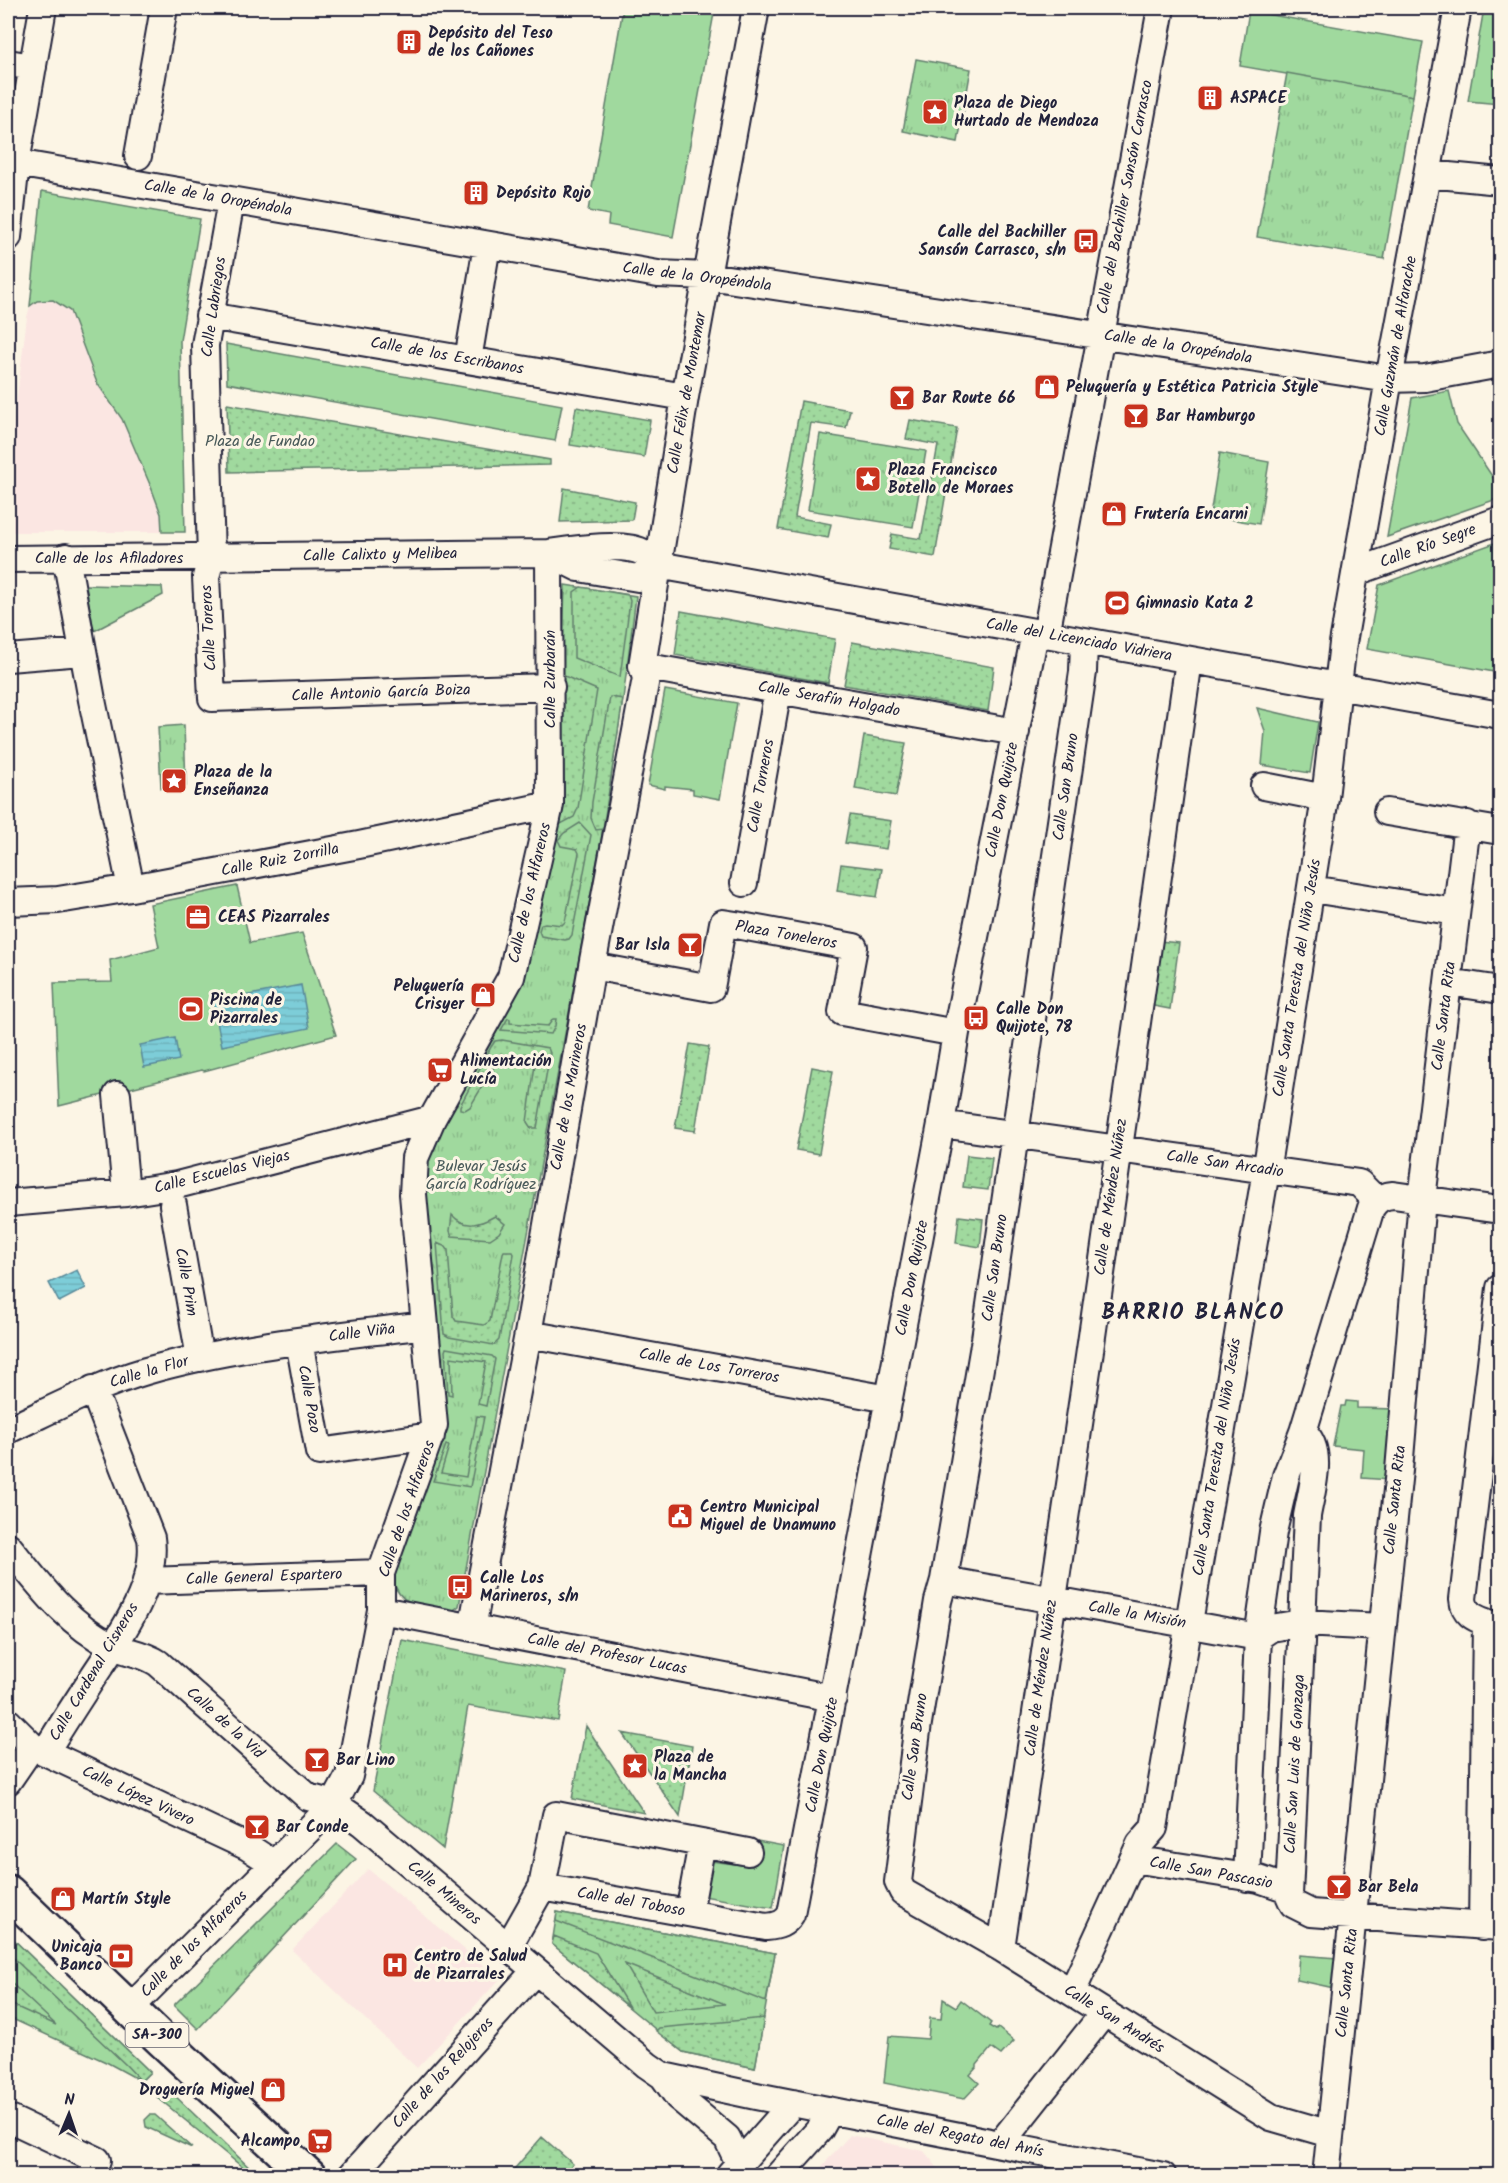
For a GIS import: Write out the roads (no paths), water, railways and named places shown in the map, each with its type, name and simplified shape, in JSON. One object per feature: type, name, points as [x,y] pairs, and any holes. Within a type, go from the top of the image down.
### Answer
[{"type":"highway","name":"SA-300","points":[[8,1892],[309,2175]]},
{"type":"street","points":[[8,237],[12,163],[43,8]]},
{"type":"street","points":[[138,156],[164,8]]},
{"type":"street","name":"Calle Félix de Montemar","points":[[658,566],[684,397],[756,8]]},
{"type":"street","name":"Calle del Bachiller Sansón Carrasco","points":[[1040,634],[1100,334],[1161,8]]},
{"type":"street","name":"Calle Guzmán de Alfarache","points":[[1339,686],[1343,643],[1389,379],[1458,8]]},
{"type":"street","points":[[8,63],[33,67]]},
{"type":"street","name":"Calle de la Oropéndola","points":[[12,163],[658,274],[708,276],[1389,379],[1425,378],[1500,364]]},
{"type":"street","points":[[1428,174],[1500,181]]},
{"type":"street","name":"Calle Labriegos","points":[[211,558],[205,345],[231,201]]},
{"type":"street","points":[[468,360],[487,245]]},
{"type":"street","name":"Calle de los Escribanos","points":[[209,316],[684,397]]},
{"type":"street","name":"Calle Río Segre","points":[[1356,572],[1500,520]]},
{"type":"street","name":"Calle Calixto y Melibea","points":[[211,558],[549,553],[579,568],[638,578],[658,566]]},
{"type":"street","name":"Calle Zurbarán","points":[[549,553],[550,804]]},
{"type":"street","points":[[66,557],[82,652],[131,888]]},
{"type":"street","name":"Calle de los Afiladores","points":[[8,559],[211,558]]},
{"type":"street","name":"Calle Toreros","points":[[211,558],[206,577],[212,698]]},
{"type":"street","name":"Calle del Licenciado Vidriera","points":[[658,566],[850,598],[1084,642],[1500,715]]},
{"type":"street","name":"Calle de los Marineros","points":[[472,1628],[528,1334],[592,966],[646,678],[642,666],[658,566]]},
{"type":"street","name":"Calle Don Quijote","points":[[787,1921],[795,1900],[941,1124],[956,1033],[1016,732],[1040,634]]},
{"type":"street","name":"Calle San Bruno","points":[[903,1892],[898,1882],[918,1723],[985,1339],[1081,684],[1084,642]]},
{"type":"street","points":[[8,658],[82,652]]},
{"type":"street","name":"Calle de Méndez Núñez","points":[[1001,1948],[1189,660]]},
{"type":"street","name":"Calle Serafín Holgado","points":[[642,666],[1016,732]]},
{"type":"street","name":"Calle Santa Teresita del Niño Jesús","points":[[1072,1992],[1140,1844],[1154,1828],[1312,889],[1339,686]]},
{"type":"street","name":"Calle Antonio García Boiza","points":[[212,698],[551,687]]},
{"type":"street","name":"Calle Torneros","points":[[744,883],[778,690]]},
{"type":"street","points":[[1264,786],[1325,798]]},
{"type":"street","name":"Calle Ruiz Zorrilla","points":[[8,902],[58,900],[131,888],[550,804]]},
{"type":"street","name":"Calle de los Alfareros","points":[[130,2008],[334,1804],[349,1776],[381,1610],[381,1573],[434,1425],[413,1194],[415,1158],[432,1119],[511,978],[550,804]]},
{"type":"street","points":[[1387,812],[1500,831]]},
{"type":"street","name":"Calle Santa Rita","points":[[1326,2175],[1354,1917],[1422,1199],[1467,824]]},
{"type":"street","points":[[1312,889],[1456,912]]},
{"type":"street","name":"Plaza Toneleros","points":[[592,966],[711,988],[723,923],[736,925],[854,947],[842,1012],[956,1033]]},
{"type":"street","points":[[1449,982],[1500,990]]},
{"type":"street","points":[[117,1095],[126,1193]]},
{"type":"street","name":"Calle Escuelas Viejas","points":[[8,1203],[126,1193],[177,1185],[432,1119]]},
{"type":"street","name":"Calle San Arcadio","points":[[941,1124],[1359,1183],[1376,1200]]},
{"type":"street","points":[[1247,1878],[1258,1637],[1273,1532],[1286,1476],[1303,1432],[1371,1208],[1376,1200],[1383,1196],[1393,1195],[1500,1210]]},
{"type":"street","name":"Calle Prim","points":[[173,1205],[200,1358]]},
{"type":"street","points":[[1491,1927],[1493,1622],[1473,1617],[1464,1607],[1463,1599],[1500,1288]]},
{"type":"street","name":"Calle Viña","points":[[299,1341],[425,1325]]},
{"type":"street","name":"Calle de Los Torreros","points":[[528,1334],[889,1399]]},
{"type":"street","name":"Calle la Flor","points":[[8,1430],[93,1389],[145,1371],[200,1358],[299,1341]]},
{"type":"street","name":"Calle Pozo","points":[[299,1341],[319,1452],[431,1436]]},
{"type":"street","name":"Calle Cardenal Cisneros","points":[[8,1780],[39,1749],[113,1647],[129,1621],[146,1581],[153,1552],[151,1538],[93,1389]]},
{"type":"street","name":"Calle San Luis de Gonzaga","points":[[1291,1896],[1307,1516],[1316,1455],[1308,1436],[1303,1432]]},
{"type":"street","name":"Calle de la Vid","points":[[8,1546],[36,1581],[83,1629],[113,1647],[146,1655],[158,1663],[308,1797],[334,1804]]},
{"type":"street","name":"Calle General Espartero","points":[[146,1581],[381,1573]]},
{"type":"street","name":"Calle la Misión","points":[[944,1580],[1258,1637]]},
{"type":"street","name":"Calle del Profesor Lucas","points":[[381,1610],[833,1698]]},
{"type":"street","points":[[1258,1637],[1271,1628],[1301,1623],[1382,1627]]},
{"type":"street","name":"Calle López Vivero","points":[[8,1722],[39,1749],[249,1846],[274,1864]]},
{"type":"street","name":"Calle Mineros","points":[[334,1804],[362,1823],[535,1971],[663,2076],[678,2097],[727,2138],[734,2169]]},
{"type":"street","points":[[508,1947],[542,1887],[556,1815],[748,1852]]},
{"type":"street","points":[[689,1913],[702,1843]]},
{"type":"street","name":"Calle San Pascasio","points":[[1133,1859],[1259,1879],[1291,1896],[1311,1913],[1491,1927]]},
{"type":"street","name":"Calle del Toboso","points":[[542,1887],[766,1927],[787,1921]]},
{"type":"street","name":"Calle San Andrés","points":[[903,1892],[1001,1948],[1271,2116],[1330,2134]]},
{"type":"street","name":"Calle de los Relojeros","points":[[351,2175],[535,1971]]},
{"type":"street","points":[[1001,2143],[1104,2013]]},
{"type":"street","name":"Calle Mineros","points":[[663,2076],[793,2103]]},
{"type":"street","points":[[734,2169],[793,2103]]},
{"type":"street","name":"Calle del Regato del Anís","points":[[793,2103],[1163,2175]]},
{"type":"street","points":[[777,2175],[820,2129],[830,2111]]},
{"type":"street","points":[[8,2118],[96,2170]]},
{"type":"water","points":[[301,985],[309,1028],[222,1046],[213,1002]]},
{"type":"water","points":[[175,1038],[179,1060],[144,1067],[140,1045]]},
{"type":"water","points":[[77,1270],[86,1288],[59,1302],[49,1283]]},
{"type":"place","name":"Depósito del Teso de los Cañones","points":[[409,42]]},
{"type":"place","name":"ASPACE","points":[[1210,98]]},
{"type":"place","name":"Plaza de Diego Hurtado de Mendoza","points":[[935,112]]},
{"type":"place","name":"Depósito Rojo","points":[[476,193]]},
{"type":"place","name":"Calle del Bachiller Sansón Carrasco, s/n","points":[[1086,241]]},
{"type":"place","name":"Peluquería y Estética Patricia Style","points":[[1047,387]]},
{"type":"place","name":"Bar Route 66","points":[[902,398]]},
{"type":"place","name":"Bar Hamburgo","points":[[1136,416]]},
{"type":"place","name":"Plaza Francisco Botello de Moraes","points":[[868,479]]},
{"type":"place","name":"Frutería Encarni","points":[[1114,514]]},
{"type":"place","name":"Gimnasio Kata 2","points":[[1117,603]]},
{"type":"place","name":"Plaza de la Enseñanza","points":[[174,781]]},
{"type":"place","name":"CEAS Pizarrales","points":[[198,917]]},
{"type":"place","name":"Bar Isla","points":[[690,945]]},
{"type":"place","name":"Peluquería Crisyer","points":[[483,995]]},
{"type":"place","name":"Piscina de Pizarrales","points":[[191,1009]]},
{"type":"place","name":"Calle Don Quijote, 78","points":[[976,1018]]},
{"type":"place","name":"Alimentación Lucía","points":[[440,1070]]},
{"type":"place","name":"Centro Municipal Miguel de Unamuno","points":[[680,1516]]},
{"type":"place","name":"Calle Los Marineros, s/n","points":[[460,1587]]},
{"type":"place","name":"Bar Lino","points":[[317,1760]]},
{"type":"place","name":"Plaza de la Mancha","points":[[635,1766]]},
{"type":"place","name":"Bar Conde","points":[[257,1827]]},
{"type":"place","name":"Bar Bela","points":[[1339,1887]]},
{"type":"place","name":"Martín Style","points":[[63,1899]]},
{"type":"place","name":"Unicaja Banco","points":[[121,1956]]},
{"type":"place","name":"Centro de Salud de Pizarrales","points":[[395,1965]]},
{"type":"place","name":"Droguería Miguel","points":[[273,2090]]},
{"type":"place","name":"Alcampo","points":[[320,2141]]},
{"type":"district","name":"BARRIO BLANCO","points":[[1193,1313]]},
{"type":"park label","name":"Plaza de Fundao","points":[[260,441]]},
{"type":"park label","name":"Bulevar Jesús García Rodríguez","points":[[481,1175]]}]
